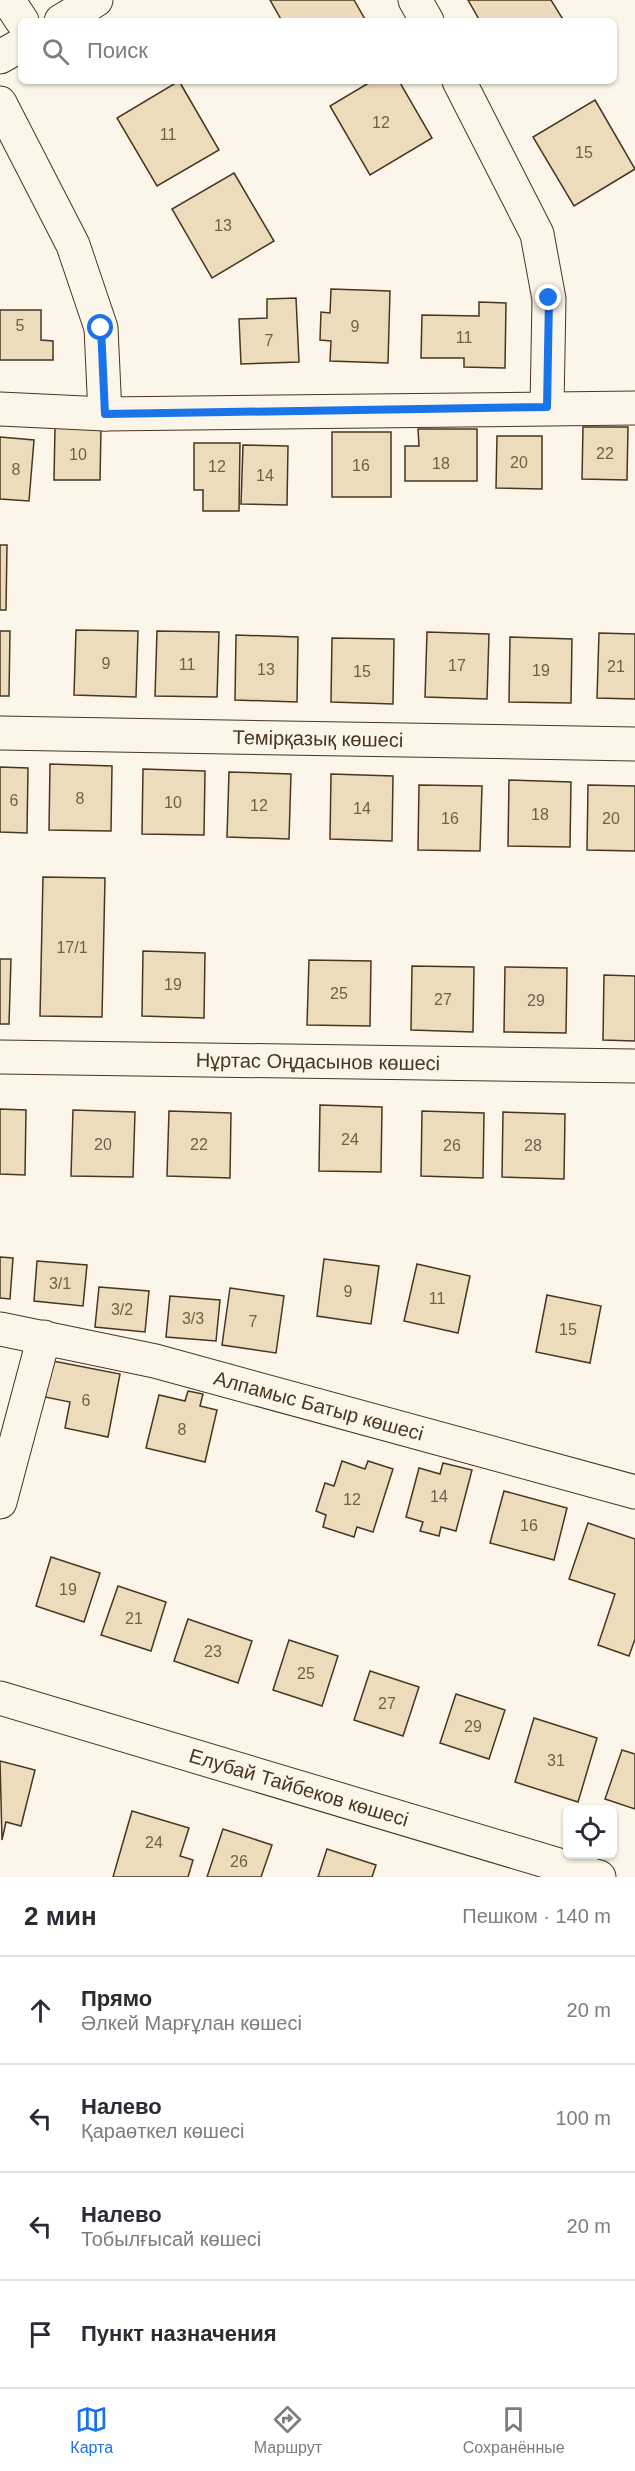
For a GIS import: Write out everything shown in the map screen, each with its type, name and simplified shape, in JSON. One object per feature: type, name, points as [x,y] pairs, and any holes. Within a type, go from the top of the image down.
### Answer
[{"type":"street","points":[[8,0],[20,18]]},
{"type":"street","points":[[65,18],[96,0]]},
{"type":"street","points":[[416,0],[425,18]]},
{"type":"street","points":[[0,57],[18,47]]},
{"type":"street","points":[[461,84],[537,234],[549,298],[547,407]]},
{"type":"street","points":[[0,103],[73,245],[101,328],[105,414]]},
{"type":"street","points":[[0,409],[105,414],[547,407],[635,408]]},
{"type":"street","name":"Темірқазық көшесі","points":[[0,733],[635,744]]},
{"type":"street","name":"Нұртас Оңдасынов көшесі","points":[[0,1057],[635,1066]]},
{"type":"street","name":"Алпамыс Батыр көшесі","points":[[0,1329],[166,1364],[635,1492]]},
{"type":"street","points":[[0,1503],[45,1337]]},
{"type":"street","name":"Елубай Тайбеков көшесі","points":[[0,1698],[599,1877]]},
{"type":"building","points":[[270,0],[354,0],[364,18],[280,18]]},
{"type":"building","points":[[468,0],[551,0],[562,18],[478,18]]},
{"type":"building","points":[[174,84],[181,84],[219,150],[157,186],[117,118]]},
{"type":"building","points":[[367,84],[401,84],[432,138],[370,175],[330,106]]},
{"type":"building","points":[[595,100],[635,169],[574,206],[533,137]]},
{"type":"building","points":[[234,173],[274,241],[212,278],[172,209]]},
{"type":"building","points":[[331,289],[390,291],[388,363],[330,361],[331,341],[320,340],[321,312],[330,313]]},
{"type":"building","points":[[296,298],[299,362],[241,364],[239,319],[267,318],[267,299]]},
{"type":"building","points":[[479,302],[506,303],[505,368],[464,367],[464,358],[421,358],[422,315],[479,316]]},
{"type":"building","points":[[0,310],[41,310],[41,340],[53,341],[53,360],[0,360]]},
{"type":"building","points":[[55,427],[101,428],[100,480],[54,480]]},
{"type":"building","points":[[583,427],[628,427],[627,480],[582,479]]},
{"type":"building","points":[[418,429],[477,429],[477,481],[405,481],[405,446],[419,446]]},
{"type":"building","points":[[332,432],[391,432],[391,497],[332,497]]},
{"type":"building","points":[[497,436],[542,436],[542,489],[496,488]]},
{"type":"building","points":[[0,437],[34,440],[29,501],[0,499]]},
{"type":"building","points":[[194,443],[240,443],[239,511],[203,511],[203,490],[194,490]]},
{"type":"building","points":[[243,445],[288,446],[287,505],[241,504]]},
{"type":"building","points":[[0,545],[7,545],[6,610],[0,610]]},
{"type":"building","points":[[76,630],[138,631],[136,697],[74,695]]},
{"type":"building","points":[[0,631],[10,631],[9,696],[0,696]]},
{"type":"building","points":[[157,631],[219,632],[217,697],[155,696]]},
{"type":"building","points":[[427,632],[489,634],[487,699],[425,697]]},
{"type":"building","points":[[599,633],[635,634],[635,699],[597,698]]},
{"type":"building","points":[[236,635],[298,637],[297,702],[235,700]]},
{"type":"building","points":[[510,637],[572,639],[571,703],[509,702]]},
{"type":"building","points":[[332,638],[394,639],[393,704],[331,702]]},
{"type":"building","points":[[50,764],[112,766],[111,831],[49,830]]},
{"type":"building","points":[[0,767],[28,768],[27,833],[0,832]]},
{"type":"building","points":[[143,769],[205,771],[204,835],[142,834]]},
{"type":"building","points":[[229,772],[291,774],[289,839],[227,837]]},
{"type":"building","points":[[331,774],[393,776],[392,841],[330,839]]},
{"type":"building","points":[[509,780],[571,782],[570,847],[508,846]]},
{"type":"building","points":[[419,785],[482,786],[480,851],[418,850]]},
{"type":"building","points":[[588,785],[635,786],[635,851],[587,850]]},
{"type":"building","points":[[43,877],[105,878],[102,1017],[40,1016]]},
{"type":"building","points":[[143,951],[205,953],[204,1018],[142,1016]]},
{"type":"building","points":[[0,959],[11,959],[9,1024],[0,1024]]},
{"type":"building","points":[[309,960],[371,961],[370,1026],[307,1025]]},
{"type":"building","points":[[412,966],[474,967],[473,1032],[411,1030]]},
{"type":"building","points":[[505,967],[567,968],[566,1033],[504,1032]]},
{"type":"building","points":[[604,975],[635,976],[635,1041],[603,1040]]},
{"type":"building","points":[[320,1105],[382,1107],[381,1172],[319,1171]]},
{"type":"building","points":[[0,1109],[26,1110],[25,1175],[0,1174]]},
{"type":"building","points":[[73,1110],[135,1112],[133,1177],[71,1176]]},
{"type":"building","points":[[169,1111],[231,1113],[230,1178],[167,1176]]},
{"type":"building","points":[[422,1111],[484,1113],[483,1178],[421,1176]]},
{"type":"building","points":[[503,1112],[565,1114],[564,1179],[502,1177]]},
{"type":"building","points":[[0,1257],[13,1258],[10,1299],[0,1298]]},
{"type":"building","points":[[324,1259],[379,1266],[371,1324],[317,1316]]},
{"type":"building","points":[[37,1261],[87,1265],[83,1306],[34,1301]]},
{"type":"building","points":[[417,1264],[470,1276],[458,1333],[404,1321]]},
{"type":"building","points":[[99,1287],[149,1291],[145,1332],[95,1327]]},
{"type":"building","points":[[230,1288],[284,1296],[276,1353],[222,1345]]},
{"type":"building","points":[[547,1295],[601,1306],[590,1363],[536,1352]]},
{"type":"building","points":[[170,1296],[220,1300],[216,1341],[166,1337]]},
{"type":"building","points":[[53,1361],[120,1374],[108,1437],[65,1428],[70,1402],[45,1397]]},
{"type":"building","points":[[188,1391],[203,1394],[200,1406],[217,1410],[205,1462],[146,1448],[159,1395],[185,1401]]},
{"type":"building","points":[[342,1461],[365,1469],[368,1461],[393,1469],[373,1532],[357,1527],[354,1537],[323,1527],[326,1515],[316,1511],[325,1483],[334,1486]]},
{"type":"building","points":[[443,1463],[472,1470],[456,1531],[441,1527],[439,1536],[420,1531],[423,1522],[406,1517],[419,1468],[440,1474]]},
{"type":"building","points":[[504,1491],[567,1508],[554,1560],[490,1543]]},
{"type":"building","points":[[588,1523],[635,1539],[635,1639],[629,1656],[598,1645],[615,1594],[569,1579]]},
{"type":"building","points":[[51,1557],[100,1573],[84,1622],[36,1606]]},
{"type":"building","points":[[118,1586],[166,1602],[151,1651],[101,1635]]},
{"type":"building","points":[[188,1619],[252,1641],[238,1683],[174,1661]]},
{"type":"building","points":[[289,1640],[338,1656],[322,1706],[273,1690]]},
{"type":"building","points":[[370,1671],[419,1687],[403,1736],[354,1720]]},
{"type":"building","points":[[456,1694],[505,1710],[489,1759],[440,1743]]},
{"type":"building","points":[[534,1718],[597,1738],[578,1802],[515,1782]]},
{"type":"building","points":[[622,1750],[635,1754],[635,1809],[605,1799]]},
{"type":"building","points":[[0,1761],[35,1770],[21,1826],[6,1822],[2,1840]]},
{"type":"building","points":[[132,1811],[189,1828],[180,1856],[193,1860],[188,1877],[113,1877]]},
{"type":"building","points":[[223,1829],[272,1845],[261,1877],[207,1877]]},
{"type":"building","points":[[327,1849],[376,1865],[372,1877],[318,1877]]},
{"type":"route","points":[[101,328],[105,414],[547,407],[549,298]]}]
